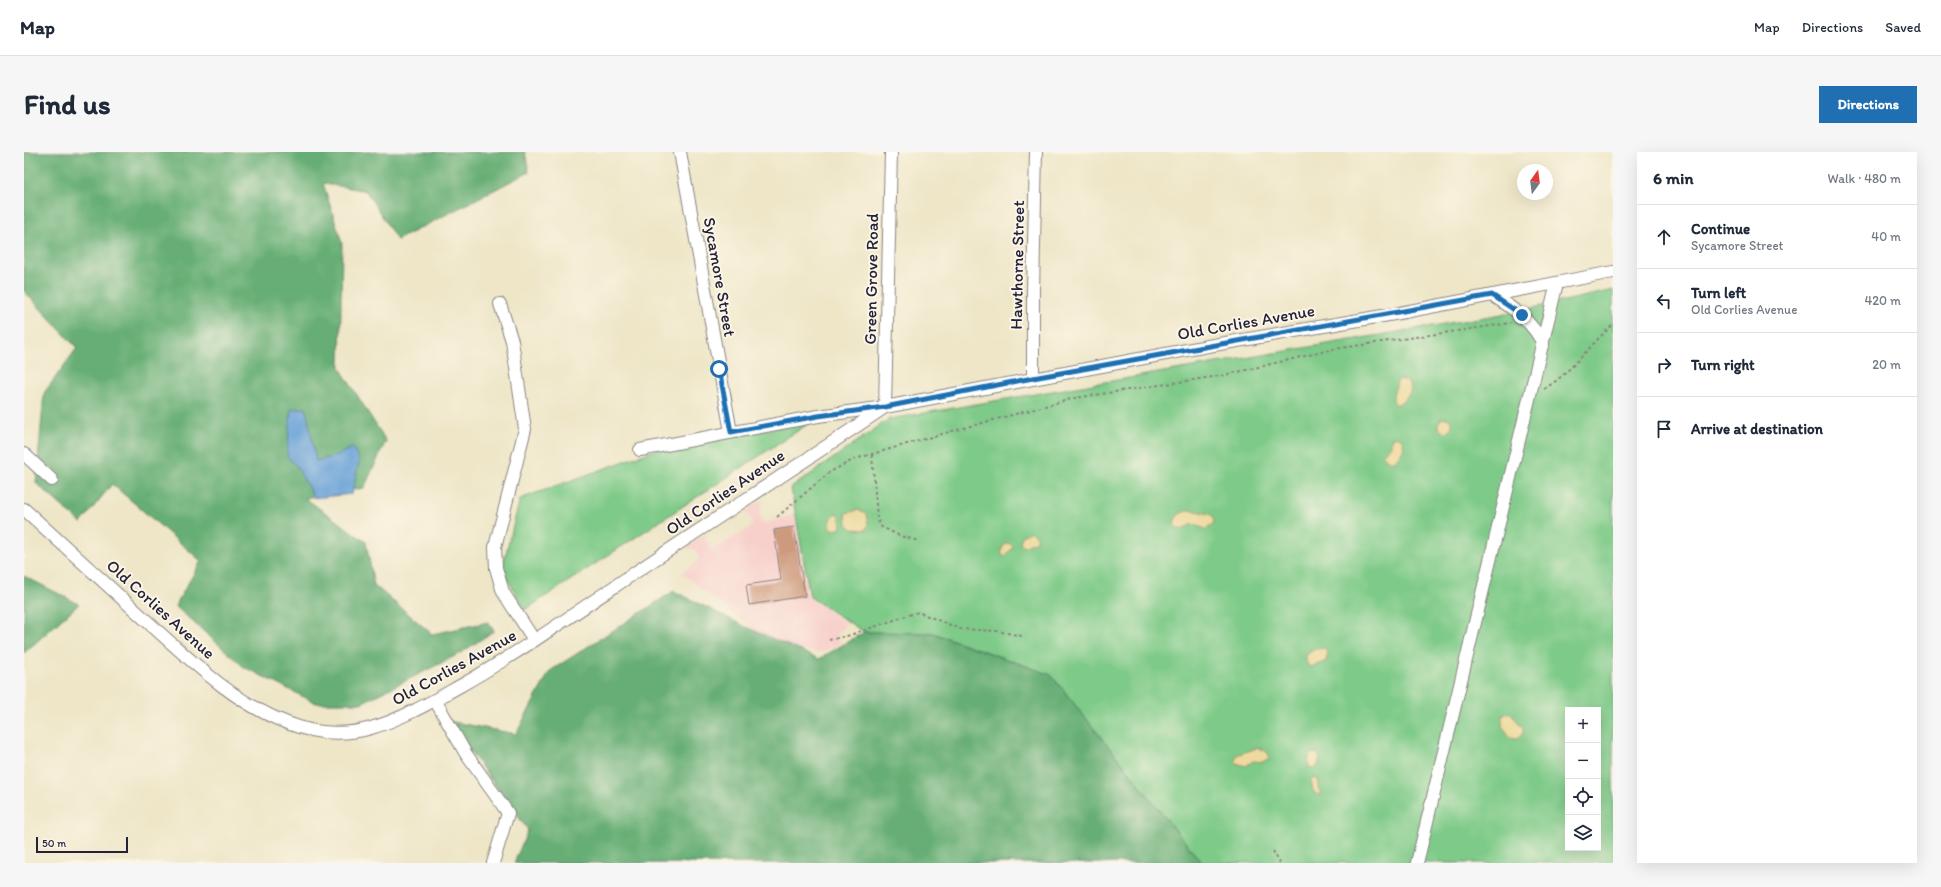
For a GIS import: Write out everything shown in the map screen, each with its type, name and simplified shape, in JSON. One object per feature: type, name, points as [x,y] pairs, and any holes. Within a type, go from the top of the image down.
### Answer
[{"type":"street","name":"Sycamore Street","points":[[680,152],[731,432]]},
{"type":"street","name":"Green Grove Road","points":[[885,407],[891,152]]},
{"type":"street","name":"Hawthorne Street","points":[[1033,378],[1036,152]]},
{"type":"street","name":"Old Corlies Avenue","points":[[640,450],[818,416],[885,407],[1033,378],[1613,272]]},
{"type":"street","points":[[1418,863],[1557,283]]},
{"type":"street","points":[[1492,295],[1517,312],[1533,328],[1543,344]]},
{"type":"street","points":[[500,304],[512,341],[525,429],[495,547],[496,568],[503,592],[534,640]]},
{"type":"street","name":"Old Corlies Avenue","points":[[24,508],[174,646],[214,679],[249,704],[278,719],[302,728],[330,732],[357,731],[400,717],[435,700],[485,671],[885,407]]},
{"type":"street","points":[[24,454],[52,480]]},
{"type":"street","points":[[435,700],[466,754],[508,813],[493,863]]},
{"type":"path","points":[[777,517],[830,472],[854,459],[1074,398],[1225,375],[1311,353],[1491,324],[1521,323],[1533,328]]},
{"type":"path","points":[[1529,399],[1563,376],[1594,342],[1613,325]]},
{"type":"path","points":[[872,455],[876,483],[877,517],[880,526],[900,536],[919,541]]},
{"type":"path","points":[[829,640],[848,636],[918,612],[960,629],[1022,636]]},
{"type":"path","points":[[1273,851],[1280,863]]},
{"type":"shaded area","points":[[762,500],[760,515],[763,523],[794,515],[808,597],[846,623],[837,636],[841,644],[819,653],[772,643],[681,573],[696,563],[699,558],[695,550],[686,547],[708,532],[705,539],[712,549],[731,539],[752,526],[753,522],[745,511]]},
{"type":"green space","points":[[24,152],[525,152],[529,172],[397,240],[366,191],[323,183],[342,243],[340,368],[386,441],[364,488],[305,498],[366,542],[374,585],[432,634],[488,622],[494,631],[459,654],[361,703],[316,703],[244,667],[175,606],[201,561],[112,484],[81,523],[36,483],[44,393],[77,348],[24,291]]},
{"type":"green space","points":[[1613,290],[1613,863],[1202,863],[1051,675],[933,633],[864,632],[810,597],[791,488],[889,419],[1520,311]]},
{"type":"green space","points":[[811,422],[525,610],[502,569],[520,499],[658,449]]},
{"type":"green space","points":[[24,576],[79,604],[24,653]]},
{"type":"green space","points":[[674,591],[744,626],[819,659],[864,632],[933,633],[1051,675],[1202,863],[514,863],[528,830],[448,721],[516,734],[550,671]]},
{"type":"sand","points":[[1401,379],[1408,382],[1411,390],[1407,397],[1397,405],[1393,401],[1393,395],[1397,381]]},
{"type":"sand","points":[[1445,418],[1450,420],[1452,425],[1450,430],[1445,432],[1440,430],[1438,425],[1440,420]]},
{"type":"sand","points":[[1396,436],[1402,439],[1404,448],[1395,461],[1389,461],[1385,458],[1383,453],[1391,446],[1391,438]]},
{"type":"sand","points":[[858,510],[866,514],[868,524],[866,530],[852,529],[847,524],[846,513]]},
{"type":"sand","points":[[1192,510],[1210,514],[1214,518],[1213,525],[1206,529],[1192,524],[1183,530],[1175,527],[1175,520],[1179,515]]},
{"type":"sand","points":[[837,514],[840,517],[841,528],[835,530],[830,527],[829,523],[832,517]]},
{"type":"sand","points":[[1031,531],[1038,538],[1036,541],[1024,547],[1020,543],[1022,536]]},
{"type":"sand","points":[[1005,543],[1011,544],[1013,548],[1003,557],[1001,551]]},
{"type":"sand","points":[[1324,648],[1328,653],[1326,662],[1310,667],[1306,662],[1306,655],[1313,650]]},
{"type":"sand","points":[[1510,712],[1523,728],[1523,733],[1517,738],[1510,737],[1502,725],[1502,716]]},
{"type":"sand","points":[[1257,748],[1266,751],[1270,757],[1263,762],[1253,761],[1246,766],[1236,763],[1236,755]]},
{"type":"sand","points":[[1316,753],[1319,755],[1319,764],[1313,769],[1309,768],[1308,762],[1310,754]]},
{"type":"sand","points":[[1314,778],[1318,779],[1320,792],[1319,796],[1313,791],[1311,781]]},
{"type":"water","points":[[306,408],[316,461],[335,456],[353,448],[359,461],[352,494],[314,498],[297,467],[287,456],[291,409]]},
{"type":"building","points":[[794,527],[805,596],[749,605],[746,585],[781,580],[774,530]]},
{"type":"route","points":[[719,369],[731,432],[818,416],[885,407],[909,401],[1033,378],[1394,314],[1492,295],[1522,315]]}]
